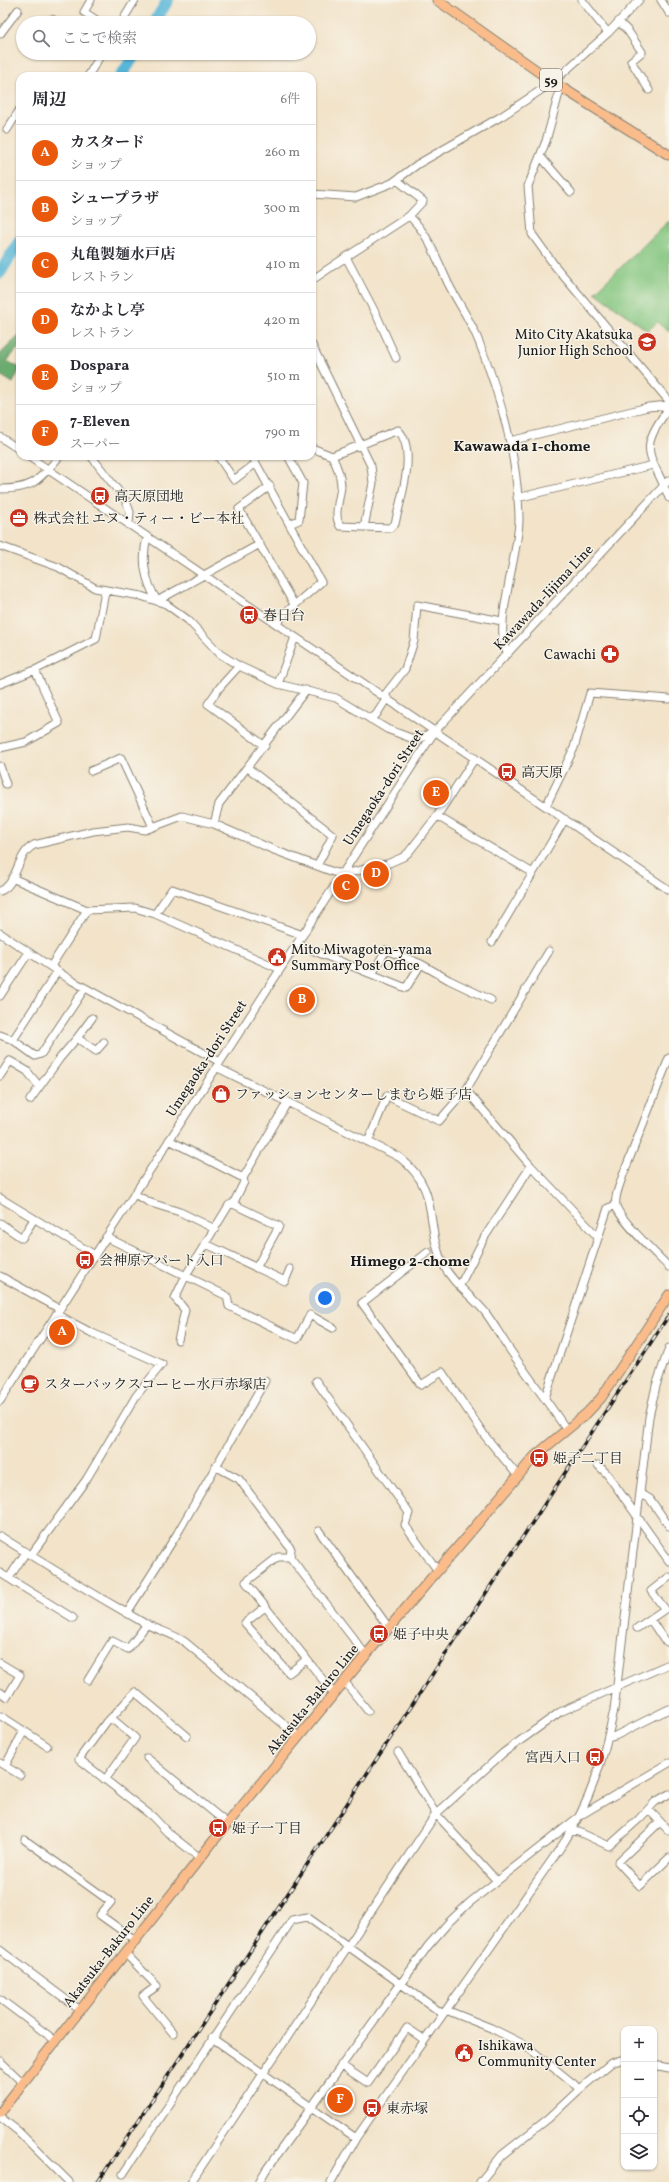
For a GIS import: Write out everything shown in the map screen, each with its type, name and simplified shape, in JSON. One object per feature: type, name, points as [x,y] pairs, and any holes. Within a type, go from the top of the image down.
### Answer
[{"type":"main road","name":"59","points":[[437,0],[557,84],[669,155]]},
{"type":"main road","name":"Akatsuka-Bakuro Line","points":[[0,2112],[200,1858],[344,1681],[543,1447],[586,1413],[601,1398],[669,1295]]},
{"type":"street","points":[[90,16],[84,12],[91,0]]},
{"type":"street","points":[[125,16],[135,0]]},
{"type":"street","points":[[582,0],[608,33]]},
{"type":"street","points":[[316,194],[356,197],[380,189],[397,180],[418,164],[557,84],[639,0]]},
{"type":"street","points":[[661,0],[669,12]]},
{"type":"street","points":[[0,34],[18,10]]},
{"type":"street","points":[[619,22],[628,31],[642,52],[631,60],[649,90]]},
{"type":"street","points":[[90,72],[98,60]]},
{"type":"street","points":[[557,84],[546,141],[528,186],[532,234],[555,266],[669,401]]},
{"type":"street","points":[[7,130],[16,115]]},
{"type":"street","points":[[540,156],[571,192]]},
{"type":"street","points":[[316,277],[409,216],[423,201],[397,180]]},
{"type":"street","points":[[409,216],[421,230],[434,250],[479,342],[503,409],[510,441],[519,518],[517,546],[502,621],[503,648],[508,654]]},
{"type":"street","points":[[346,257],[377,316],[396,358]]},
{"type":"street","points":[[316,353],[371,466],[373,483],[364,527]]},
{"type":"street","points":[[316,362],[320,360]]},
{"type":"street","points":[[510,441],[648,407],[669,405]]},
{"type":"street","points":[[669,408],[653,429],[650,440],[650,456],[653,465],[667,483],[669,498]]},
{"type":"street","points":[[316,450],[332,456],[339,472],[340,486],[336,520],[340,526],[390,528],[395,524],[408,469],[403,435],[398,430],[361,443],[332,456]]},
{"type":"street","points":[[0,437],[16,447]]},
{"type":"street","points":[[34,460],[435,730],[669,890]]},
{"type":"street","points":[[0,489],[18,489],[30,486],[56,460]]},
{"type":"street","points":[[94,460],[126,501],[130,512],[129,525]]},
{"type":"street","points":[[221,460],[234,480],[255,464]]},
{"type":"street","points":[[254,460],[270,486],[321,582],[282,616],[276,624]]},
{"type":"street","points":[[290,460],[303,483],[299,520],[290,524]]},
{"type":"street","points":[[517,498],[653,465]]},
{"type":"street","name":"Kawawada-Iijima Line","points":[[435,730],[667,483]]},
{"type":"street","points":[[270,486],[239,509],[295,606]]},
{"type":"street","points":[[147,537],[144,549],[146,580],[158,601]]},
{"type":"street","points":[[158,601],[260,544]]},
{"type":"street","points":[[0,546],[58,567],[105,592],[141,596],[166,604],[183,616],[220,654],[239,666],[278,684],[336,698],[387,729],[416,740],[435,730]]},
{"type":"street","points":[[0,684],[35,670],[96,639],[105,592]]},
{"type":"street","points":[[370,719],[376,715],[385,697],[405,669],[414,640],[417,606],[502,621]]},
{"type":"street","points":[[278,684],[295,637]]},
{"type":"street","points":[[239,666],[220,687],[208,704],[265,746]]},
{"type":"street","points":[[0,748],[26,742],[60,723],[35,670]]},
{"type":"street","points":[[214,824],[219,804],[265,746],[306,690]]},
{"type":"street","points":[[546,806],[574,748],[590,693],[669,699]]},
{"type":"street","name":"Umegaoka-dori Street","points":[[1,1399],[435,730]]},
{"type":"street","points":[[91,771],[121,758],[154,827]]},
{"type":"street","points":[[0,891],[6,889],[24,854],[34,845],[93,831],[128,827],[145,830],[182,816],[214,824],[336,873],[387,864],[403,857],[417,844],[475,758]]},
{"type":"street","points":[[0,766],[6,784]]},
{"type":"street","points":[[248,768],[333,835],[317,866]]},
{"type":"street","points":[[437,816],[533,873]]},
{"type":"street","points":[[492,942],[565,819]]},
{"type":"street","points":[[12,878],[87,910],[134,908],[155,914],[280,969]]},
{"type":"street","points":[[155,914],[172,889],[303,935]]},
{"type":"street","points":[[51,966],[87,910]]},
{"type":"street","points":[[0,933],[51,966],[57,972],[287,1103],[399,1157],[420,1178],[429,1199],[438,1253],[449,1275],[484,1310],[566,1429]]},
{"type":"street","points":[[297,944],[406,988],[421,964]]},
{"type":"street","points":[[372,974],[386,950],[421,964],[491,1000]]},
{"type":"street","points":[[368,1142],[387,1096],[439,1121],[466,1090],[550,951]]},
{"type":"street","points":[[0,996],[29,952]]},
{"type":"street","points":[[13,1040],[57,972]]},
{"type":"street","points":[[0,1035],[13,1040],[35,1056],[41,1054],[85,988]]},
{"type":"street","points":[[30,1100],[39,1086],[92,1018]]},
{"type":"street","points":[[77,1038],[96,1051],[104,1042]]},
{"type":"street","points":[[669,1058],[616,1194],[616,1204],[623,1216],[669,1267]]},
{"type":"street","points":[[0,1076],[10,1061],[27,1071],[39,1086]]},
{"type":"street","points":[[466,1090],[531,1166],[597,1236]]},
{"type":"street","points":[[178,1340],[185,1310],[175,1298],[186,1275],[229,1205],[233,1204],[244,1182],[243,1178],[287,1103]]},
{"type":"street","points":[[169,1140],[243,1178]]},
{"type":"street","points":[[460,1285],[484,1238],[531,1166]]},
{"type":"street","points":[[134,1194],[151,1203],[180,1212],[215,1229]]},
{"type":"street","points":[[0,1198],[94,1255]]},
{"type":"street","points":[[233,1204],[279,1226],[256,1268]]},
{"type":"street","points":[[545,1398],[597,1236],[608,1208],[616,1204]]},
{"type":"street","points":[[0,1223],[22,1238],[34,1219]]},
{"type":"street","points":[[106,1237],[227,1296],[229,1306],[297,1339],[310,1315],[333,1328]]},
{"type":"street","points":[[206,1244],[285,1281],[290,1269]]},
{"type":"street","points":[[428,1252],[362,1303],[421,1385],[442,1372],[485,1436],[518,1476]]},
{"type":"street","points":[[0,1276],[90,1332],[162,1364],[136,1396],[86,1480],[9,1578]]},
{"type":"street","points":[[331,2182],[356,2138],[571,1831],[580,1815],[599,1770],[608,1738],[618,1685],[648,1417],[656,1386],[669,1348]]},
{"type":"street","points":[[127,1613],[177,1534],[265,1380]]},
{"type":"street","points":[[316,1381],[410,1513],[405,1525],[438,1571]]},
{"type":"street","points":[[598,1465],[669,1561]]},
{"type":"street","points":[[215,1466],[239,1478],[291,1549],[290,1557],[366,1655]]},
{"type":"street","points":[[640,1493],[650,1499],[669,1526]]},
{"type":"street","points":[[320,1531],[389,1628]]},
{"type":"street","points":[[0,1536],[127,1613],[147,1624],[173,1634],[185,1642],[299,1737]]},
{"type":"street","points":[[290,1557],[278,1557],[246,1582],[334,1694]]},
{"type":"street","points":[[0,1573],[73,1618]]},
{"type":"street","points":[[637,1628],[665,1609],[651,1591],[669,1577]]},
{"type":"street","points":[[265,1607],[245,1623],[289,1674],[306,1660]]},
{"type":"street","points":[[650,1619],[664,1640],[669,1643]]},
{"type":"street","points":[[88,1680],[112,1641],[128,1649],[147,1624]]},
{"type":"street","points":[[0,1663],[20,1675],[8,1697],[0,1692]]},
{"type":"street","points":[[194,2181],[263,2074],[349,1947],[436,1814],[503,1753],[555,1715],[618,1685],[669,1664]]},
{"type":"street","points":[[344,1681],[368,1711]]},
{"type":"street","points":[[187,1736],[135,1692],[112,1718],[107,1721],[79,1759],[153,1817],[167,1832],[200,1858]]},
{"type":"street","points":[[608,1738],[669,1709]]},
{"type":"street","points":[[1,1716],[47,1746]]},
{"type":"street","points":[[105,1780],[135,1738],[112,1718]]},
{"type":"street","points":[[20,1775],[2,1764],[24,1731]]},
{"type":"street","points":[[398,1752],[436,1814],[497,1880]]},
{"type":"street","points":[[147,1758],[228,1824]]},
{"type":"street","points":[[259,2182],[400,1983],[428,1946],[449,1922],[497,1880],[580,1815],[669,1763]]},
{"type":"street","points":[[571,1831],[579,1832],[608,1846],[649,1810],[655,1802],[669,1794]]},
{"type":"street","points":[[649,1810],[669,1831]]},
{"type":"street","points":[[660,1822],[618,1862],[640,1886],[669,1858]]},
{"type":"street","points":[[25,1840],[111,1902],[100,1915],[135,1940]]},
{"type":"street","points":[[123,2174],[212,2038],[292,1920],[307,1917],[400,1983],[445,2012],[491,2028],[525,2045],[580,2088]]},
{"type":"street","points":[[0,1950],[80,2010]]},
{"type":"street","points":[[125,1953],[156,1986],[143,1996],[173,2033]]},
{"type":"street","points":[[0,1999],[56,2041]]},
{"type":"street","points":[[341,2065],[368,2083],[407,2028],[425,2040]]},
{"type":"street","points":[[212,2038],[356,2138]]},
{"type":"street","points":[[480,2182],[502,2155],[549,2118],[580,2088],[611,2063],[621,2060]]},
{"type":"street","points":[[0,2061],[23,2083]]},
{"type":"street","points":[[657,2066],[669,2068]]},
{"type":"street","points":[[0,2117],[18,2131],[66,2181]]},
{"type":"green space","points":[[669,221],[669,332],[657,322],[648,331],[595,292]]},
{"type":"green space","points":[[16,339],[16,351],[7,361],[16,366],[16,377],[13,383],[0,375],[0,354]]},
{"type":"waterway","points":[[158,16],[168,0]]},
{"type":"waterway","points":[[124,72],[131,60]]},
{"type":"waterway","points":[[0,273],[16,247]]},
{"type":"railway","points":[[98,2182],[669,1315]]},
{"type":"place","name":"Mito City Akatsuka Junior High School","points":[[647,342]]},
{"type":"place","name":"高天原団地","points":[[100,496]]},
{"type":"place","name":"株式会社 エヌ・ティー・ビー本社","points":[[19,518]]},
{"type":"place","name":"春日台","points":[[249,615]]},
{"type":"place","name":"Cawachi","points":[[610,654]]},
{"type":"place","name":"高天原","points":[[507,772]]},
{"type":"place","name":"Dospara","points":[[436,793]]},
{"type":"place","name":"なかよし亭","points":[[376,874]]},
{"type":"place","name":"丸亀製麺水戸店","points":[[346,887]]},
{"type":"place","name":"Mito Miwagoten-yama Summary Post Office","points":[[277,957]]},
{"type":"place","name":"シュープラザ","points":[[302,1000]]},
{"type":"place","name":"ファッションセンターしまむら姫子店","points":[[221,1094]]},
{"type":"place","name":"会神原アパート入口","points":[[85,1260]]},
{"type":"place","name":"カスタード","points":[[62,1332]]},
{"type":"place","name":"スターバックスコーヒー水戸赤塚店","points":[[30,1384]]},
{"type":"place","name":"姫子二丁目","points":[[539,1458]]},
{"type":"place","name":"姫子中央","points":[[379,1634]]},
{"type":"place","name":"宮西入口","points":[[595,1757]]},
{"type":"place","name":"姫子一丁目","points":[[218,1828]]},
{"type":"place","name":"Ishikawa Community Center","points":[[464,2053]]},
{"type":"place","name":"7-Eleven","points":[[340,2100]]},
{"type":"place","name":"東赤塚","points":[[372,2108]]},
{"type":"district","name":"Kawawada 1-chome","points":[[522,446]]},
{"type":"district","name":"Himego 2-chome","points":[[410,1261]]}]
